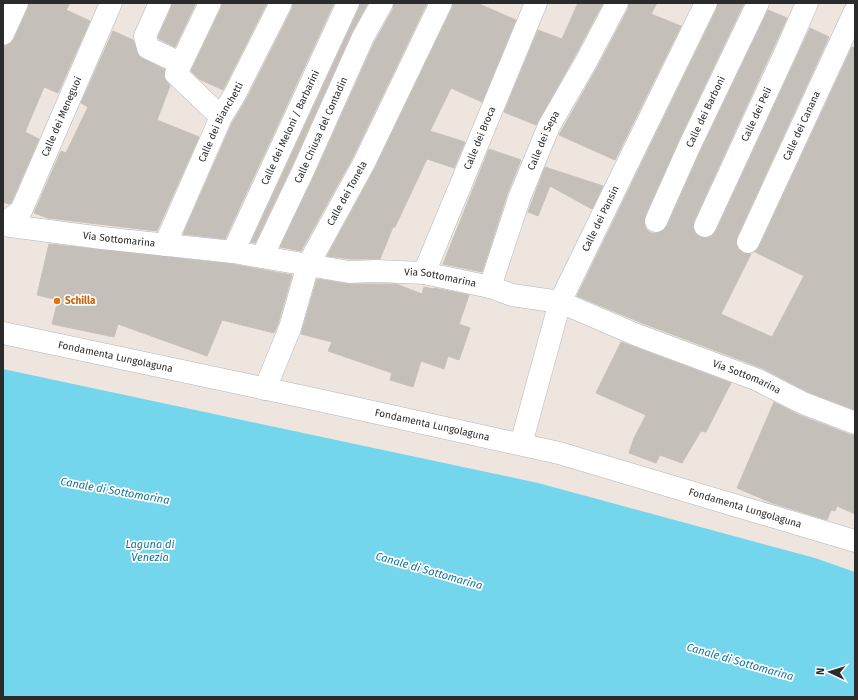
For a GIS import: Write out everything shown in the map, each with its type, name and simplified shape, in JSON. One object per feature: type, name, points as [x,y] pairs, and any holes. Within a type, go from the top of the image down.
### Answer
[{"type":"street","points":[[3,34],[17,3]]},
{"type":"street","name":"Calle dei Meneguoi","points":[[3,224],[21,211],[111,3]]},
{"type":"street","points":[[160,3],[145,36],[148,48],[180,63]]},
{"type":"street","points":[[210,3],[176,74],[221,117]]},
{"type":"street","name":"Calle dei Bianchetti","points":[[165,245],[221,117],[235,94],[281,3]]},
{"type":"street","name":"Calle dei Meloni / Barbarini","points":[[233,252],[348,3]]},
{"type":"street","name":"Calle Chiusa del Contadin","points":[[262,257],[363,37],[382,3]]},
{"type":"street","name":"Calle dei Tonela","points":[[265,389],[290,328],[308,265],[364,163],[441,3]]},
{"type":"street","name":"Calle dei Broca","points":[[424,273],[536,3]]},
{"type":"street","name":"Calle dei Sepa","points":[[490,287],[520,196],[549,126],[587,60],[617,3]]},
{"type":"street","name":"Calle dei Pansin","points":[[521,444],[560,302],[706,3]]},
{"type":"street","name":"Calle dei Barboni","points":[[656,221],[689,147],[758,3]]},
{"type":"street","name":"Calle dei Peli","points":[[705,226],[807,3]]},
{"type":"street","name":"Calle dei Canana","points":[[748,242],[855,11]]},
{"type":"street","name":"Via Sottomarina","points":[[3,224],[102,238],[233,252],[349,272],[376,271],[424,273],[490,287],[512,295],[560,302],[637,335],[758,380],[803,403],[855,423]]},
{"type":"street","name":"Fondamenta Lungolaguna","points":[[3,334],[521,444],[566,455],[855,541]]},
{"type":"water","name":"Laguna di Venezia","points":[[3,369],[538,483],[815,558],[855,572],[855,697],[3,697]]},
{"type":"building","points":[[29,3],[70,3],[66,10],[90,21],[58,93],[44,87],[25,132],[39,139],[11,203],[9,204],[3,202],[3,46],[10,44],[14,39]]},
{"type":"building","points":[[172,3],[196,3],[175,47],[159,39],[158,37]]},
{"type":"building","points":[[222,3],[267,3],[223,90],[199,79],[191,71]]},
{"type":"building","points":[[293,3],[334,3],[225,239],[183,234],[232,123],[246,100],[292,9]]},
{"type":"building","points":[[360,3],[368,3],[352,32],[292,166],[255,243],[251,242],[359,8]]},
{"type":"building","points":[[394,3],[427,3],[353,157],[301,251],[280,247],[374,43],[393,9]]},
{"type":"building","points":[[453,3],[477,3],[516,20],[482,102],[451,88],[430,131],[465,142],[454,168],[427,159],[395,227],[393,227],[380,259],[350,259],[327,256],[375,168],[452,8]]},
{"type":"building","points":[[578,3],[603,3],[536,125],[504,112],[538,30],[562,39]]},
{"type":"building","points":[[629,3],[657,3],[651,14],[681,26],[615,160],[559,135],[598,66],[628,9]]},
{"type":"building","points":[[718,3],[744,3],[678,142],[645,216],[644,223],[646,229],[651,233],[657,233],[663,231],[667,226],[700,152],[768,10],[787,18],[694,221],[693,227],[695,233],[700,237],[707,238],[712,236],[716,231],[810,28],[829,37],[737,237],[736,244],[738,249],[743,253],[751,254],[721,314],[772,337],[804,276],[755,252],[759,247],[852,47],[855,48],[855,410],[808,392],[762,368],[642,323],[577,296],[717,8]]},
{"type":"building","points":[[113,31],[133,40],[139,56],[165,70],[164,77],[170,86],[157,120],[199,137],[157,231],[48,218],[34,213],[61,151],[66,153],[88,107],[81,103]]},
{"type":"building","points":[[489,149],[521,160],[508,192],[482,272],[443,264]]},
{"type":"building","points":[[545,167],[603,186],[592,209],[550,186],[538,216],[528,212]]},
{"type":"building","points":[[49,244],[231,264],[292,275],[274,333],[222,320],[207,356],[118,324],[114,337],[52,324],[58,300],[37,295]]},
{"type":"building","points":[[317,279],[349,284],[396,284],[422,294],[424,287],[469,295],[459,324],[470,328],[459,360],[448,356],[444,369],[421,361],[413,387],[390,380],[392,373],[328,351],[332,342],[301,334]]},
{"type":"building","points":[[621,342],[731,383],[706,432],[701,431],[682,463],[660,455],[656,463],[629,453],[634,438],[646,415],[596,393]]},
{"type":"building","points":[[774,402],[799,415],[851,435],[855,435],[855,514],[837,506],[835,511],[831,510],[827,520],[772,503],[737,488]]},
{"type":"place","name":"Schilla","points":[[57,301]]},
{"type":"water label","name":"Canale di Sottomarina","points":[[115,491]]},
{"type":"water label","name":"Canale di Sottomarina","points":[[429,571]]},
{"type":"water label","name":"Canale di Sottomarina","points":[[740,662]]}]
